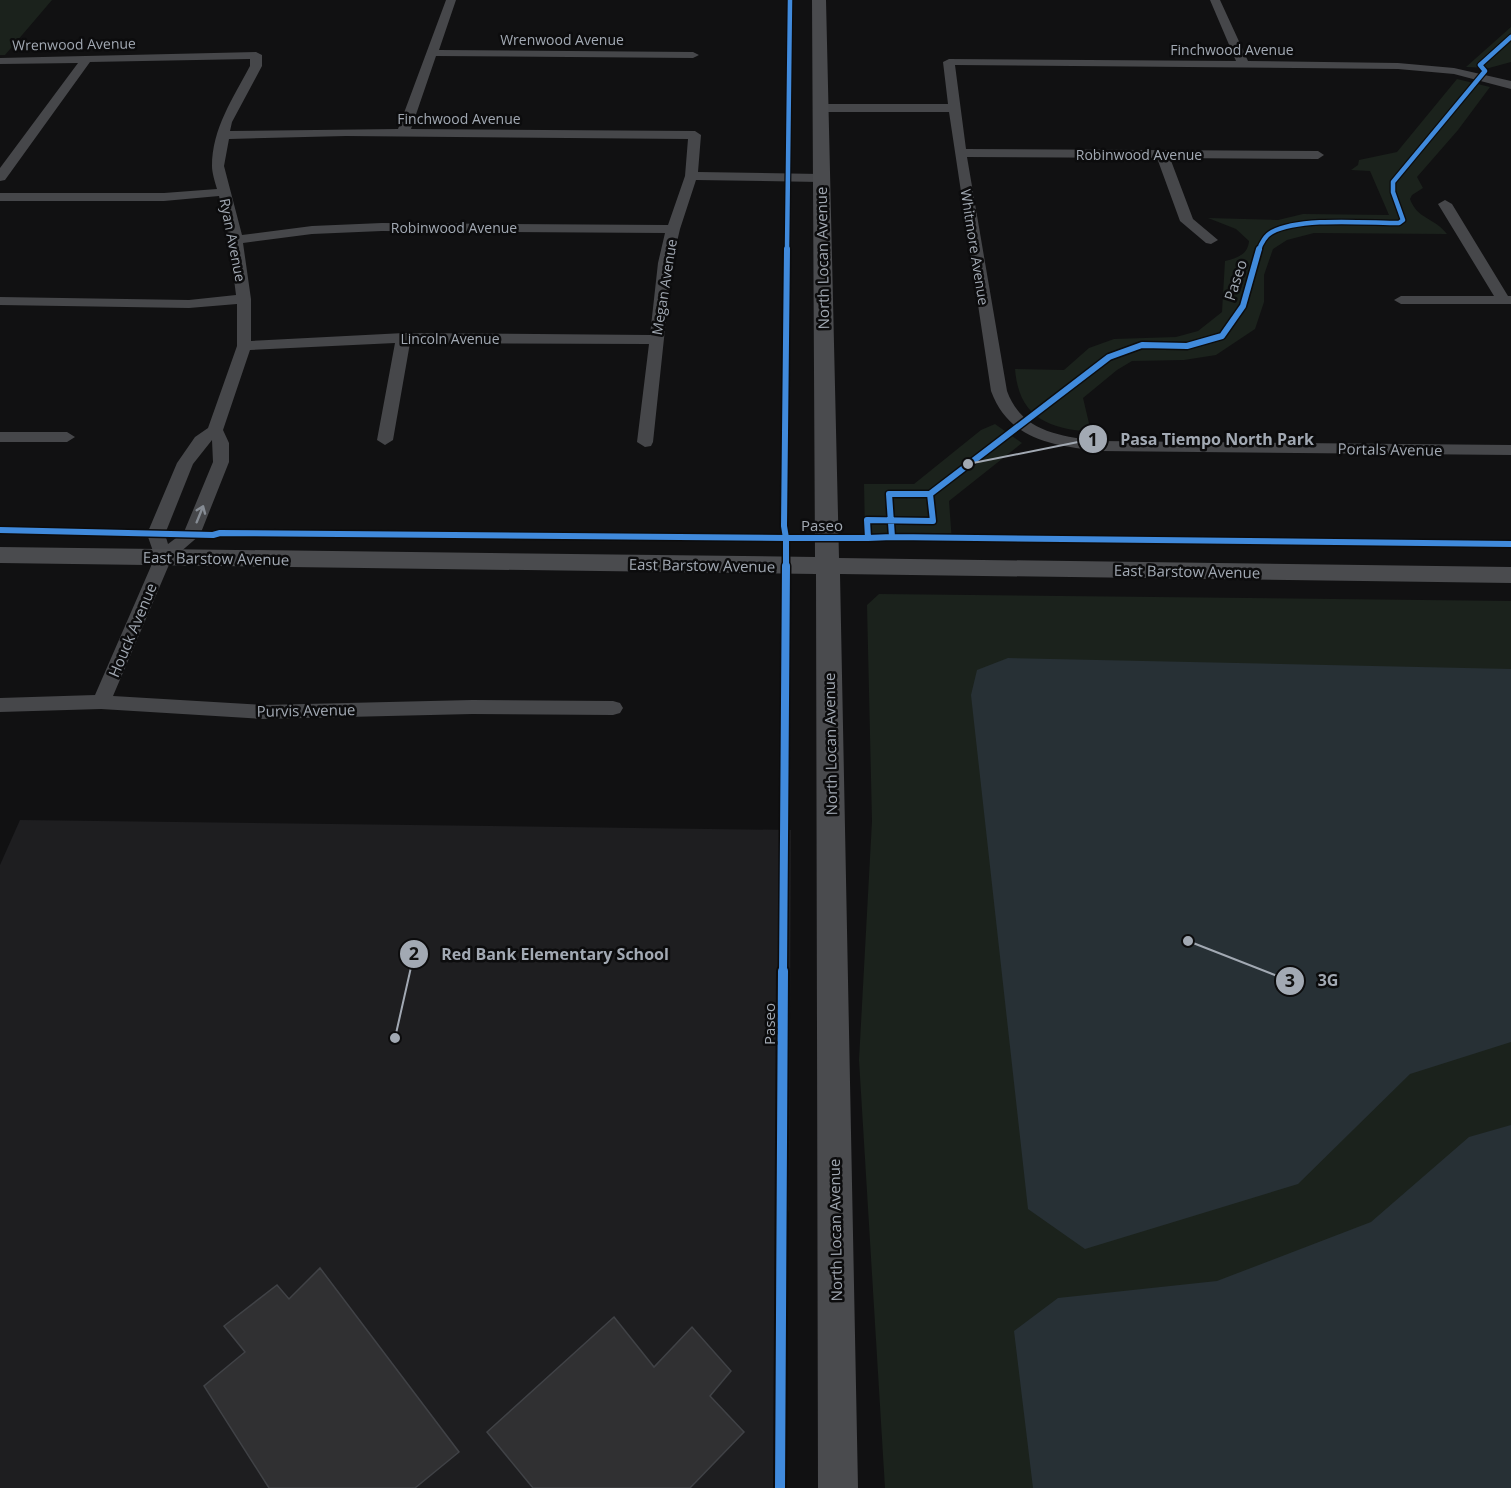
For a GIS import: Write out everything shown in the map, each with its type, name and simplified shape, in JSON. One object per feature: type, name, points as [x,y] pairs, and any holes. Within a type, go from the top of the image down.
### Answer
[{"type":"street","points":[[404,133],[430,53],[451,0]]},
{"type":"street","name":"North Locan Avenue","points":[[819,0],[838,1488]]},
{"type":"street","points":[[1215,0],[1243,63]]},
{"type":"street","name":"Wrenwood Avenue","points":[[430,53],[693,55]]},
{"type":"street","name":"Wrenwood Avenue","points":[[0,60],[256,55]]},
{"type":"street","name":"Ryan Avenue","points":[[164,557],[156,534],[185,463],[201,441],[215,430],[244,346],[244,299],[236,240],[218,166],[226,122],[256,66],[256,55]]},
{"type":"street","points":[[0,177],[86,60]]},
{"type":"street","name":"Finchwood Avenue","points":[[949,62],[1398,66],[1454,71],[1511,85]]},
{"type":"street","name":"Whitmore Avenue","points":[[949,62],[960,153],[999,391],[1006,409],[1021,424]]},
{"type":"street","points":[[1496,80],[1510,71]]},
{"type":"street","points":[[820,104],[954,105]]},
{"type":"street","name":"Finchwood Avenue","points":[[222,135],[404,133],[695,135]]},
{"type":"street","name":"Megan Avenue","points":[[645,442],[666,263],[691,176],[695,135]]},
{"type":"street","name":"Robinwood Avenue","points":[[960,153],[1318,155]]},
{"type":"street","points":[[1161,154],[1187,221],[1211,240]]},
{"type":"street","points":[[691,176],[820,178]]},
{"type":"street","points":[[0,197],[164,197],[224,192]]},
{"type":"street","points":[[1445,204],[1508,300]]},
{"type":"street","name":"Robinwood Avenue","points":[[236,240],[312,230],[382,227],[674,229]]},
{"type":"street","points":[[0,301],[189,304],[244,299]]},
{"type":"street","points":[[1401,300],[1508,300]]},
{"type":"street","points":[[385,441],[404,337]]},
{"type":"street","name":"Lincoln Avenue","points":[[244,346],[332,339],[404,337],[656,340]]},
{"type":"street","name":"Portals Avenue","points":[[1021,424],[1056,439],[1099,446],[1511,450]]},
{"type":"street","points":[[164,557],[191,535],[221,462],[221,443],[215,430]]},
{"type":"street","points":[[0,437],[68,437]]},
{"type":"street","name":"East Barstow Avenue","points":[[0,555],[1511,575]]},
{"type":"street","name":"Houck Avenue","points":[[101,702],[164,557]]},
{"type":"street","name":"Purvis Avenue","points":[[0,705],[101,702],[262,712],[472,707],[613,708]]},
{"type":"shaded area","points":[[0,0],[52,0],[5,55],[0,55]]},
{"type":"shaded area","points":[[1511,27],[1511,62],[1489,68],[1466,67]]},
{"type":"shaded area","points":[[1457,79],[1490,87],[1458,130],[1417,177],[1423,188],[1410,199],[1417,211],[1447,234],[1314,233],[1287,240],[1273,249],[1264,275],[1264,302],[1255,329],[1216,355],[1184,360],[1132,361],[1117,370],[1083,398],[1091,432],[1049,423],[1029,409],[1022,399],[1015,369],[1064,370],[1089,348],[1114,339],[1176,337],[1198,331],[1222,312],[1225,261],[1242,255],[1249,241],[1236,229],[1208,218],[1278,220],[1303,214],[1389,215],[1370,171],[1351,170],[1358,165],[1359,160],[1397,152]]},
{"type":"shaded area","points":[[995,424],[1022,443],[949,501],[952,542],[879,540],[865,533],[864,484],[914,484],[981,430]]},
{"type":"shaded area","points":[[879,594],[1511,601],[1511,1488],[885,1488],[859,1060],[872,821],[867,605]]},
{"type":"shaded area","points":[[1008,658],[1511,669],[1511,1042],[1410,1074],[1298,1184],[1085,1249],[1028,1209],[971,695],[977,670]]},
{"type":"shaded area","points":[[20,820],[791,830],[789,1210],[780,1229],[777,1243],[775,1488],[0,1488],[0,865]]},
{"type":"shaded area","points":[[1511,1125],[1511,1488],[1033,1488],[1014,1331],[1058,1298],[1217,1281],[1371,1222],[1469,1137]]},
{"type":"building","points":[[320,1268],[459,1452],[415,1488],[269,1488],[204,1386],[245,1352],[224,1326],[277,1285],[289,1299]]},
{"type":"building","points":[[614,1317],[654,1367],[692,1327],[731,1371],[710,1396],[744,1432],[690,1488],[533,1488],[487,1432]]},
{"type":"cycle path","points":[[0,530],[213,535],[220,533],[786,538],[784,526],[790,0]]},
{"type":"cycle path","name":"Paseo","points":[[780,1488],[786,538],[868,538],[867,520],[933,521],[930,494],[1109,357],[1142,345],[1187,346],[1222,336],[1243,306],[1258,252],[1262,242],[1271,232],[1302,224],[1399,223],[1403,220],[1403,215],[1393,192],[1393,182],[1485,71],[1480,65],[1511,37]]},
{"type":"cycle path","points":[[868,538],[892,537],[889,494],[930,494]]},
{"type":"cycle path","points":[[892,537],[1511,544]]},
{"type":"place","name":"Pasa Tiempo North Park","points":[[968,464]]},
{"type":"place","name":"3G","points":[[1188,941]]},
{"type":"place","name":"Red Bank Elementary School","points":[[395,1038]]}]
